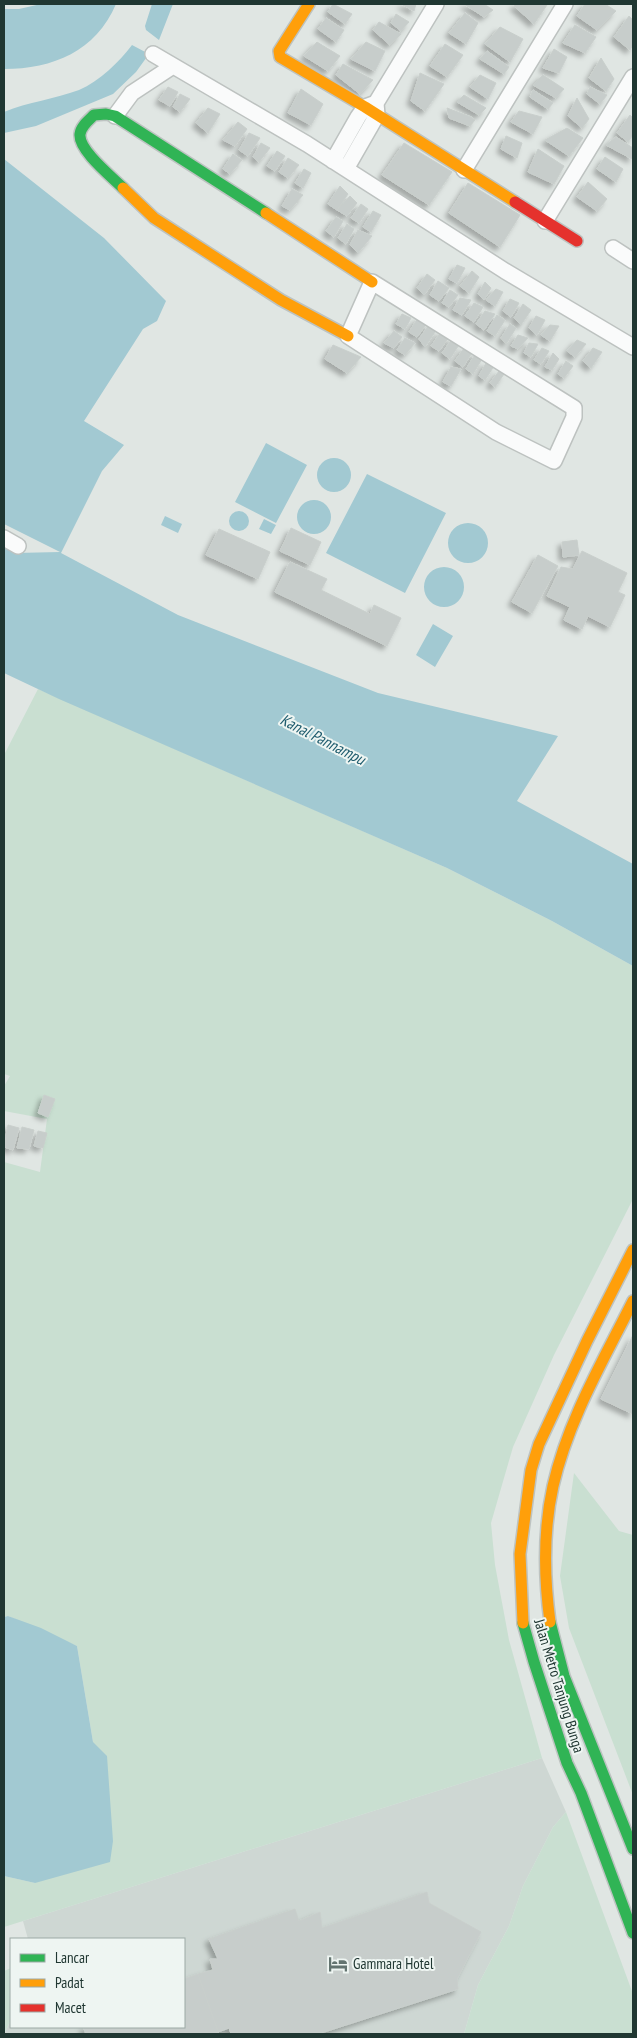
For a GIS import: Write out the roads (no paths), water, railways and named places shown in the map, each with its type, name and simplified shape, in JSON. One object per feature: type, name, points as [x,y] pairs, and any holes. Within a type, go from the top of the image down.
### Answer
[{"type":"main road","points":[[310,4],[279,52],[280,57],[372,108],[464,170],[577,241]]},
{"type":"main road","points":[[348,336],[281,300],[169,228],[142,207],[90,156],[79,139],[79,134],[94,115],[106,114],[115,116],[372,282]]},
{"type":"main road","name":"Jalan Metro Tanjung Bunga","points":[[633,1250],[587,1341],[539,1444],[532,1470],[520,1554],[522,1618],[534,1662],[567,1763],[581,1793],[633,1933]]},
{"type":"main road","name":"Jalan Metro Tanjung Bunga","points":[[633,1301],[566,1442],[555,1476],[546,1519],[544,1557],[550,1627],[572,1695],[633,1849]]},
{"type":"street","points":[[340,165],[372,108],[436,4]]},
{"type":"street","points":[[464,170],[565,4]]},
{"type":"street","points":[[153,54],[307,144],[506,271],[633,347]]},
{"type":"street","points":[[115,116],[132,92],[173,66]]},
{"type":"street","points":[[545,221],[633,77]]},
{"type":"street","points":[[613,248],[633,261]]},
{"type":"street","points":[[372,282],[574,408],[574,417],[554,461],[496,432],[348,336],[372,282]]},
{"type":"street","points":[[4,538],[18,546]]},
{"type":"water","points":[[41,4],[116,4],[97,34],[71,54],[56,61],[39,65],[4,69],[4,9],[19,9]]},
{"type":"water","points":[[152,4],[173,4],[159,40],[146,30],[145,26]]},
{"type":"water","points":[[132,45],[149,54],[136,72],[113,94],[36,126],[4,133],[4,112],[70,93],[87,86],[108,70]]},
{"type":"water","name":"Kanal Pannampu","points":[[4,159],[104,238],[166,301],[157,321],[143,329],[84,421],[124,445],[102,471],[61,553],[178,615],[378,693],[558,736],[517,801],[633,864],[633,966],[552,921],[447,868],[59,699],[4,673],[4,547],[15,553],[60,552],[4,524]]},
{"type":"water","points":[[266,443],[307,465],[276,523],[235,502]]},
{"type":"water","points":[[334,458],[346,463],[351,475],[346,487],[334,492],[322,487],[317,475],[322,463]]},
{"type":"water","points":[[367,474],[446,513],[405,593],[326,553]]},
{"type":"water","points":[[314,500],[326,505],[331,517],[326,529],[314,534],[302,529],[297,517],[302,505]]},
{"type":"water","points":[[239,511],[246,514],[249,521],[246,528],[239,531],[232,528],[229,521],[232,514]]},
{"type":"water","points":[[165,516],[182,524],[178,533],[161,525]]},
{"type":"water","points":[[264,519],[276,525],[271,534],[259,529]]},
{"type":"water","points":[[468,523],[482,529],[488,543],[482,557],[468,563],[454,557],[448,543],[454,529]]},
{"type":"water","points":[[444,567],[458,573],[464,587],[458,601],[444,607],[430,601],[424,587],[430,573]]},
{"type":"water","points":[[433,624],[453,636],[435,667],[416,655]]},
{"type":"water","points":[[8,1616],[41,1628],[77,1646],[93,1742],[107,1756],[113,1841],[110,1862],[35,1883],[4,1876],[4,1617]]},
{"type":"place","name":"Gammara Hotel","points":[[338,1964]]}]
